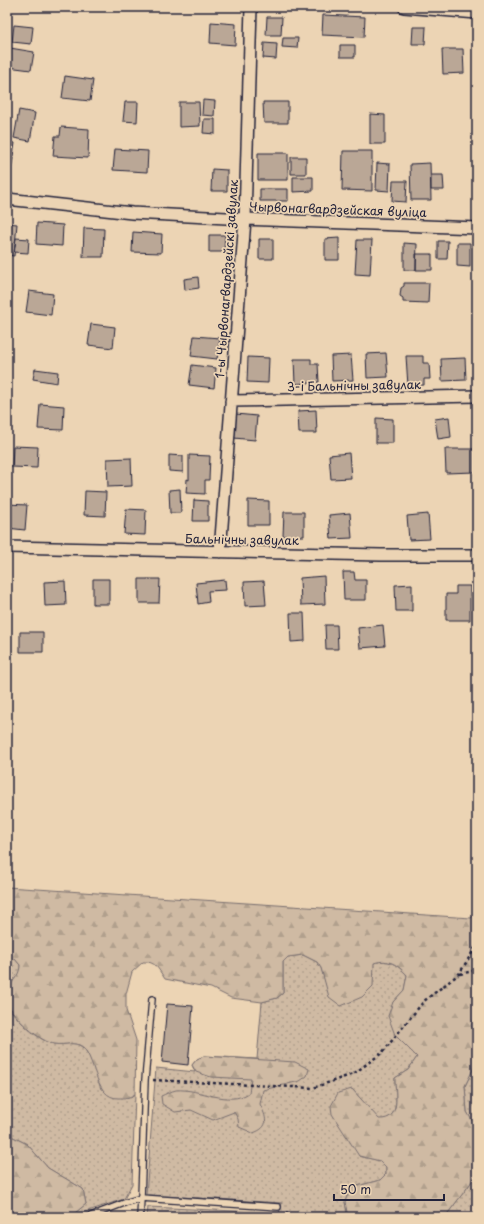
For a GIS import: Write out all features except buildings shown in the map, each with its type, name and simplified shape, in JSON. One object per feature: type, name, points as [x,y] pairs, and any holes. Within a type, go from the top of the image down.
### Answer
[{"type":"street","name":"1-ы Чырвонагвардзейскі завулак","points":[[220,552],[245,220],[252,7]]},
{"type":"street","points":[[404,7],[477,13]]},
{"type":"street","name":"Чырвонагвардзейская вуліца","points":[[7,199],[132,213],[245,220],[477,228]]},
{"type":"street","name":"3-і Бальнічны завулак","points":[[231,401],[477,396]]},
{"type":"street","name":"Бальнічны завулак","points":[[7,547],[381,555],[477,555]]},
{"type":"lane","points":[[140,1217],[145,1080],[152,998]]},
{"type":"lane","points":[[88,1217],[141,1198],[278,1207]]},
{"type":"path","points":[[145,1080],[313,1088],[353,1074],[382,1053],[424,1001],[459,974],[477,945]]},
{"type":"path","points":[[459,974],[477,970]]},
{"type":"green space","points":[[7,887],[471,918],[477,913],[477,1012],[471,1026],[477,1033],[477,1056],[475,1065],[465,1086],[467,1112],[477,1129],[477,1171],[470,1184],[445,1217],[348,1217],[345,1202],[350,1188],[380,1180],[386,1174],[386,1167],[380,1161],[359,1156],[332,1114],[331,1106],[338,1093],[352,1089],[379,1119],[386,1118],[394,1111],[396,1105],[395,1078],[408,1070],[417,1057],[395,1035],[388,1016],[393,1002],[404,990],[407,975],[397,965],[384,961],[374,963],[373,986],[362,997],[341,1006],[329,997],[321,968],[317,962],[303,955],[288,957],[283,962],[283,993],[277,998],[262,1002],[231,998],[211,988],[165,979],[154,964],[143,962],[132,972],[126,994],[126,1010],[136,1040],[135,1094],[127,1098],[118,1098],[105,1092],[97,1079],[88,1054],[84,1048],[78,1044],[55,1044],[42,1039],[15,1015],[8,1003],[7,992],[19,971],[20,965],[15,959],[7,958]]},
{"type":"green space","points":[[303,955],[317,962],[321,968],[330,997],[374,963],[384,961],[392,963],[407,975],[404,990],[393,1002],[395,1035],[417,1057],[408,1070],[395,1078],[396,1105],[394,1110],[386,1119],[379,1120],[352,1089],[359,1156],[381,1161],[386,1167],[386,1174],[380,1180],[350,1188],[345,1202],[348,1217],[147,1217],[148,1207],[279,1213],[282,1203],[146,1195],[156,1068],[195,1072],[192,1065],[197,1059],[204,1056],[257,1059],[262,1002],[277,998],[283,993],[283,962],[288,957]]},
{"type":"green space","points":[[7,958],[15,959],[20,965],[20,972],[7,989]]},
{"type":"green space","points":[[7,1002],[11,1011],[21,1022],[44,1040],[50,1043],[58,1044],[76,1044],[82,1047],[92,1061],[101,1089],[129,1098],[135,1094],[132,1184],[124,1199],[70,1217],[86,1204],[83,1189],[48,1168],[27,1144],[7,1134]]},
{"type":"green space","points":[[204,1056],[295,1062],[309,1069],[307,1076],[300,1081],[263,1090],[260,1104],[266,1121],[263,1128],[253,1133],[239,1127],[238,1119],[234,1112],[213,1120],[191,1110],[175,1112],[162,1104],[161,1096],[176,1090],[185,1090],[223,1098],[241,1097],[249,1093],[251,1079],[211,1077],[196,1072],[192,1065],[197,1059]]},
{"type":"green space","points":[[477,1056],[477,1129],[467,1112],[465,1086],[475,1065]]},
{"type":"green space","points":[[7,1134],[27,1144],[48,1168],[83,1189],[86,1204],[70,1217],[7,1217]]},
{"type":"green space","points":[[477,1171],[477,1217],[445,1217],[470,1184]]}]
